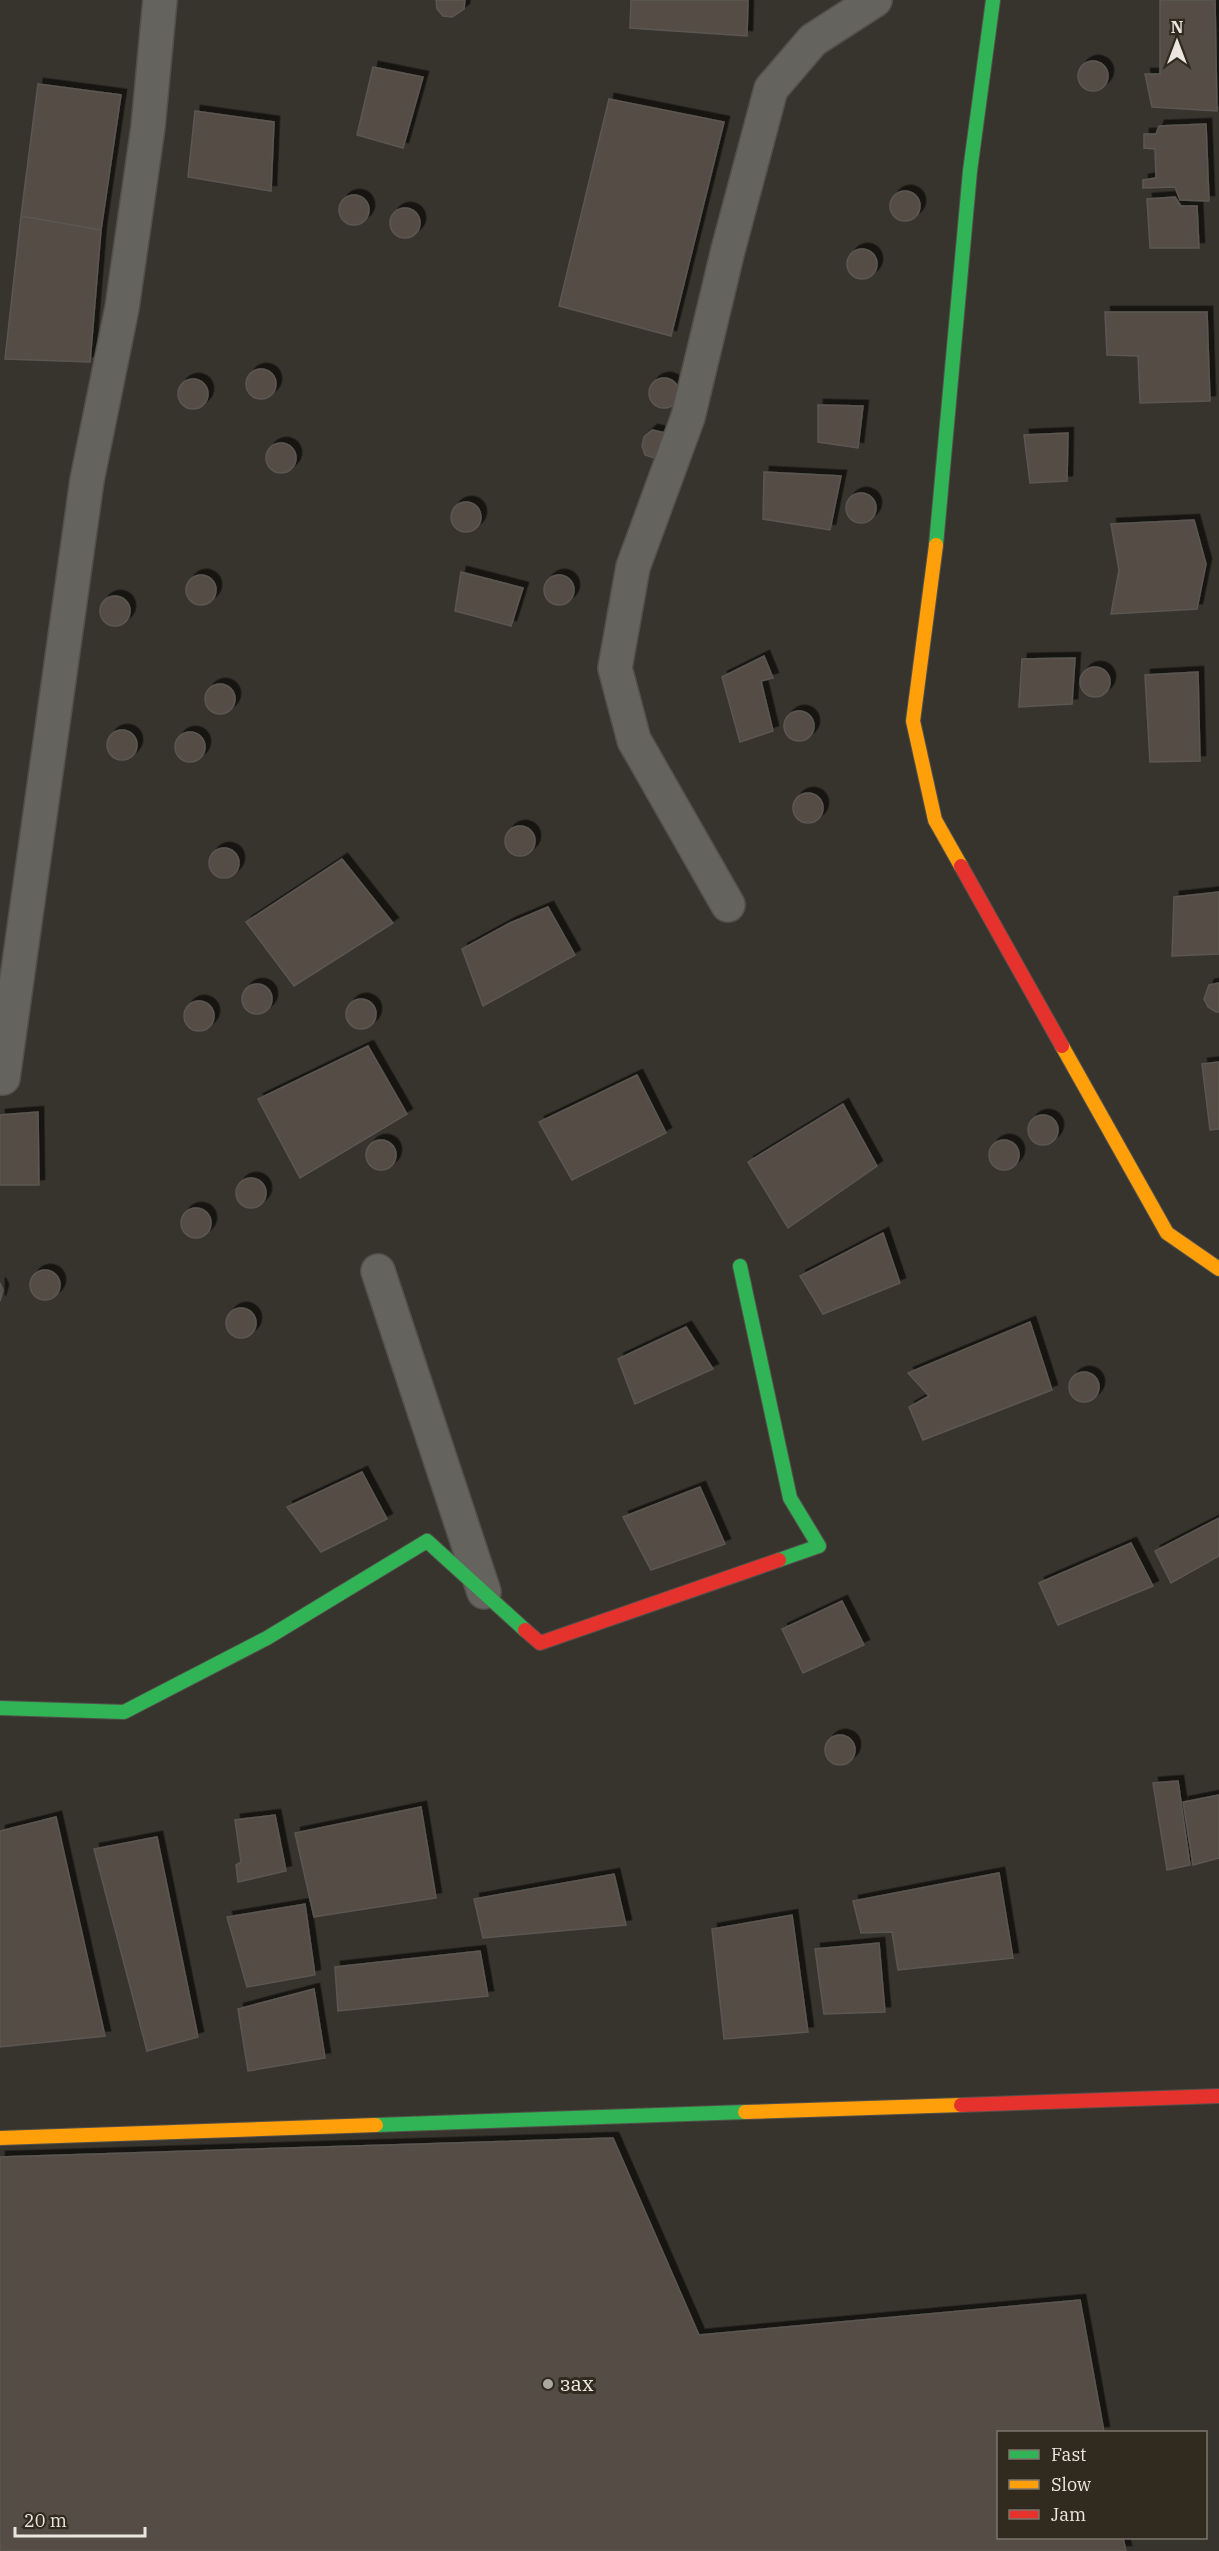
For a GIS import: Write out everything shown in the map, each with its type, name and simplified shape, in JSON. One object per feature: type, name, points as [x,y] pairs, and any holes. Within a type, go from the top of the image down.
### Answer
[{"type":"street","points":[[0,1078],[3,1077],[87,480],[122,308],[148,128],[160,0]]},
{"type":"street","points":[[728,905],[634,740],[615,668],[633,567],[688,417],[728,250],[771,89],[813,40],[875,0]]},
{"type":"street","points":[[993,0],[970,171],[935,555],[913,721],[935,819],[1167,1233],[1219,1269]]},
{"type":"street","points":[[0,1708],[124,1712],[267,1638],[427,1541],[540,1643],[819,1546],[790,1498],[740,1266]]},
{"type":"street","points":[[378,1271],[484,1592]]},
{"type":"street","points":[[0,2138],[1219,2096]]},
{"type":"building","points":[[436,0],[465,0],[464,9],[452,17],[443,16],[437,9]]},
{"type":"building","points":[[631,0],[748,0],[747,36],[630,28]]},
{"type":"building","points":[[1160,0],[1215,0],[1217,111],[1152,107],[1145,74],[1160,74]]},
{"type":"building","points":[[1093,61],[1099,62],[1107,70],[1107,82],[1099,90],[1093,91],[1087,90],[1079,82],[1078,76],[1079,70],[1087,62]]},
{"type":"building","points":[[373,67],[423,77],[403,148],[357,135]]},
{"type":"building","points":[[38,84],[121,95],[101,230],[21,216]]},
{"type":"building","points":[[609,99],[724,122],[671,336],[559,306]]},
{"type":"building","points":[[195,111],[274,122],[271,191],[188,177]]},
{"type":"building","points":[[1206,124],[1209,201],[1180,200],[1175,187],[1143,188],[1143,180],[1156,178],[1155,149],[1144,148],[1144,134],[1156,134],[1159,126]]},
{"type":"building","points":[[905,191],[911,192],[919,200],[919,212],[911,220],[905,221],[899,220],[891,212],[890,206],[891,200],[899,192]]},
{"type":"building","points":[[354,195],[360,196],[368,204],[368,216],[360,224],[354,225],[348,224],[340,216],[339,210],[340,204],[348,196]]},
{"type":"building","points":[[1175,197],[1181,206],[1197,206],[1199,248],[1150,248],[1147,199]]},
{"type":"building","points":[[405,208],[416,212],[420,223],[416,234],[405,238],[394,234],[390,223],[394,212]]},
{"type":"building","points":[[21,216],[101,230],[90,362],[5,359]]},
{"type":"building","points":[[862,249],[868,250],[876,258],[876,270],[868,278],[862,279],[856,278],[848,270],[847,264],[848,258],[856,250]]},
{"type":"building","points":[[1105,312],[1207,312],[1210,401],[1140,403],[1138,356],[1107,355]]},
{"type":"building","points":[[261,369],[267,370],[275,378],[275,390],[267,398],[261,399],[255,398],[247,390],[246,384],[247,378],[255,370]]},
{"type":"building","points":[[664,378],[674,383],[679,393],[674,403],[664,408],[654,403],[649,393],[654,383]]},
{"type":"building","points":[[193,379],[199,380],[207,388],[207,400],[199,408],[193,409],[187,408],[179,400],[178,394],[179,388],[187,380]]},
{"type":"building","points":[[818,405],[863,406],[858,448],[818,442]]},
{"type":"building","points":[[652,430],[666,433],[658,459],[645,455],[642,446],[644,437]]},
{"type":"building","points":[[1068,433],[1067,481],[1030,483],[1024,435]]},
{"type":"building","points":[[281,443],[287,444],[295,452],[295,464],[287,472],[281,473],[275,472],[267,464],[266,458],[267,452],[275,444]]},
{"type":"building","points":[[764,472],[841,476],[830,530],[763,519]]},
{"type":"building","points":[[861,493],[867,494],[875,502],[875,514],[867,522],[861,523],[855,522],[847,514],[846,508],[847,502],[855,494]]},
{"type":"building","points":[[466,502],[472,503],[480,511],[480,523],[472,531],[466,532],[460,531],[452,523],[451,517],[452,511],[460,503]]},
{"type":"building","points":[[1194,520],[1206,564],[1197,609],[1111,614],[1119,570],[1111,524]]},
{"type":"building","points":[[461,572],[523,588],[511,626],[455,611]]},
{"type":"building","points":[[201,575],[207,576],[215,584],[215,596],[207,604],[201,605],[195,604],[187,596],[186,590],[187,584],[195,576]]},
{"type":"building","points":[[559,575],[565,576],[573,584],[573,596],[565,604],[559,605],[553,604],[545,596],[544,590],[545,584],[553,576]]},
{"type":"building","points":[[115,596],[121,597],[129,605],[129,617],[121,625],[115,626],[109,625],[101,617],[100,611],[101,605],[109,597]]},
{"type":"building","points":[[764,656],[773,678],[761,681],[773,731],[740,742],[722,677]]},
{"type":"building","points":[[1075,658],[1072,704],[1019,707],[1022,659]]},
{"type":"building","points":[[1095,667],[1101,668],[1109,676],[1109,688],[1101,696],[1095,697],[1089,696],[1081,688],[1080,682],[1081,676],[1089,668]]},
{"type":"building","points":[[1198,672],[1200,761],[1150,762],[1145,675]]},
{"type":"building","points":[[220,684],[226,685],[234,693],[234,705],[226,713],[220,714],[214,713],[206,705],[205,699],[206,693],[214,685]]},
{"type":"building","points":[[799,711],[805,712],[813,720],[813,732],[805,740],[799,741],[793,740],[785,732],[784,726],[785,720],[793,712]]},
{"type":"building","points":[[122,730],[128,731],[136,739],[136,751],[128,759],[122,760],[116,759],[108,751],[107,745],[108,739],[116,731]]},
{"type":"building","points":[[190,732],[196,733],[204,741],[204,753],[196,761],[190,762],[184,761],[176,753],[175,747],[176,741],[184,733]]},
{"type":"building","points":[[808,793],[814,794],[822,802],[822,814],[814,822],[808,823],[802,822],[794,814],[793,808],[794,802],[802,794]]},
{"type":"building","points":[[520,826],[526,827],[534,835],[534,847],[526,855],[520,856],[514,855],[506,847],[505,841],[506,835],[514,827]]},
{"type":"building","points":[[224,848],[230,849],[238,857],[238,869],[230,877],[224,878],[218,877],[210,869],[209,863],[210,857],[218,849]]},
{"type":"building","points":[[342,859],[393,923],[294,986],[246,922]]},
{"type":"building","points":[[1219,892],[1219,954],[1172,956],[1174,897]]},
{"type":"building","points":[[548,907],[575,955],[483,1006],[462,949],[510,923]]},
{"type":"building","points":[[1219,983],[1219,1012],[1216,1012],[1208,1007],[1204,999],[1209,985]]},
{"type":"building","points":[[257,984],[263,985],[271,993],[271,1005],[263,1013],[257,1014],[251,1013],[243,1005],[242,999],[243,993],[251,985]]},
{"type":"building","points":[[361,999],[367,1000],[375,1008],[375,1020],[367,1028],[361,1029],[355,1028],[347,1020],[346,1014],[347,1008],[355,1000]]},
{"type":"building","points":[[199,1001],[205,1002],[213,1010],[213,1022],[205,1030],[199,1031],[193,1030],[185,1022],[184,1016],[185,1010],[193,1002]]},
{"type":"building","points":[[368,1046],[407,1114],[300,1178],[258,1099]]},
{"type":"building","points":[[1219,1062],[1219,1129],[1210,1130],[1202,1064]]},
{"type":"building","points":[[637,1075],[666,1133],[572,1180],[539,1122]]},
{"type":"building","points":[[843,1104],[877,1166],[788,1228],[748,1162]]},
{"type":"building","points":[[38,1112],[39,1185],[0,1185],[0,1115]]},
{"type":"building","points":[[1043,1115],[1049,1116],[1057,1124],[1057,1136],[1049,1144],[1043,1145],[1037,1144],[1029,1136],[1028,1130],[1029,1124],[1037,1116]]},
{"type":"building","points":[[381,1140],[387,1141],[395,1149],[395,1161],[387,1169],[381,1170],[375,1169],[367,1161],[366,1155],[367,1149],[375,1141]]},
{"type":"building","points":[[1004,1140],[1010,1141],[1018,1149],[1018,1161],[1010,1169],[1004,1170],[998,1169],[990,1161],[989,1155],[990,1149],[998,1141]]},
{"type":"building","points":[[251,1178],[257,1179],[265,1187],[265,1199],[257,1207],[251,1208],[245,1207],[237,1199],[236,1193],[237,1187],[245,1179]]},
{"type":"building","points":[[196,1208],[202,1209],[210,1217],[210,1229],[202,1237],[196,1238],[190,1237],[182,1229],[181,1223],[182,1217],[190,1209]]},
{"type":"building","points":[[883,1233],[900,1283],[823,1314],[800,1276]]},
{"type":"building","points":[[45,1270],[51,1271],[59,1279],[59,1291],[51,1299],[45,1300],[39,1299],[31,1291],[30,1285],[31,1279],[39,1271]]},
{"type":"building","points":[[0,1283],[3,1290],[0,1301]]},
{"type":"building","points":[[241,1308],[247,1309],[255,1317],[255,1329],[247,1337],[241,1338],[235,1337],[227,1329],[226,1323],[227,1317],[235,1309]]},
{"type":"building","points":[[1030,1322],[1052,1390],[923,1440],[909,1407],[929,1396],[908,1373]]},
{"type":"building","points":[[686,1327],[713,1369],[635,1404],[618,1359]]},
{"type":"building","points":[[1084,1372],[1090,1373],[1098,1381],[1098,1393],[1090,1401],[1084,1402],[1078,1401],[1070,1393],[1069,1387],[1070,1381],[1078,1373]]},
{"type":"building","points":[[362,1472],[387,1519],[321,1552],[287,1507]]},
{"type":"building","points":[[700,1487],[725,1544],[651,1570],[623,1517]]},
{"type":"building","points":[[1219,1518],[1219,1556],[1171,1583],[1155,1551]]},
{"type":"building","points":[[1131,1543],[1153,1586],[1058,1625],[1039,1583]]},
{"type":"building","points":[[842,1601],[864,1645],[803,1673],[782,1629]]},
{"type":"building","points":[[840,1735],[846,1736],[854,1744],[854,1756],[846,1764],[840,1765],[834,1764],[826,1756],[825,1750],[826,1744],[834,1736]]},
{"type":"building","points":[[1178,1781],[1190,1865],[1167,1870],[1153,1783]]},
{"type":"building","points":[[1219,1795],[1219,1858],[1193,1865],[1183,1802]]},
{"type":"building","points":[[421,1807],[436,1898],[314,1917],[295,1833]]},
{"type":"building","points":[[275,1815],[286,1871],[238,1882],[236,1865],[241,1862],[235,1820]]},
{"type":"building","points":[[56,1817],[105,2036],[0,2047],[0,1831]]},
{"type":"building","points":[[157,1837],[198,2037],[147,2051],[94,1849]]},
{"type":"building","points":[[999,1873],[1013,1958],[898,1970],[892,1932],[861,1933],[853,1901]]},
{"type":"building","points":[[614,1874],[626,1925],[483,1938],[474,1899]]},
{"type":"building","points":[[305,1904],[315,1975],[247,1987],[227,1917]]},
{"type":"building","points":[[792,1915],[808,2032],[724,2039],[712,1929]]},
{"type":"building","points":[[879,1943],[885,2012],[824,2014],[815,1949]]},
{"type":"building","points":[[480,1951],[488,1996],[338,2011],[335,1967]]},
{"type":"building","points":[[314,1989],[325,2058],[248,2071],[238,2009]]},
{"type":"building","name":"зах","points":[[613,2138],[699,2335],[1080,2300],[1104,2431],[997,2431],[997,2539],[1123,2539],[1126,2551],[0,2551],[0,2157]]},
{"type":"traffic: fast","points":[[936,545],[970,171],[993,0]]},
{"type":"traffic: fast","points":[[740,1266],[790,1498],[819,1546],[779,1560]]},
{"type":"traffic: fast","points":[[0,1708],[124,1712],[267,1638],[427,1541],[525,1630]]},
{"type":"traffic: fast","points":[[376,2125],[745,2112]]},
{"type":"traffic: slow","points":[[936,545],[913,721],[935,820],[961,866]]},
{"type":"traffic: slow","points":[[1062,1046],[1167,1233],[1219,1269]]},
{"type":"traffic: slow","points":[[745,2112],[961,2105]]},
{"type":"traffic: slow","points":[[0,2138],[376,2125]]},
{"type":"traffic: jam","points":[[961,866],[1062,1046]]},
{"type":"traffic: jam","points":[[525,1630],[540,1643],[779,1560]]},
{"type":"traffic: jam","points":[[961,2105],[1219,2096]]},
{"type":"place","name":"зах","points":[[548,2384]]}]
